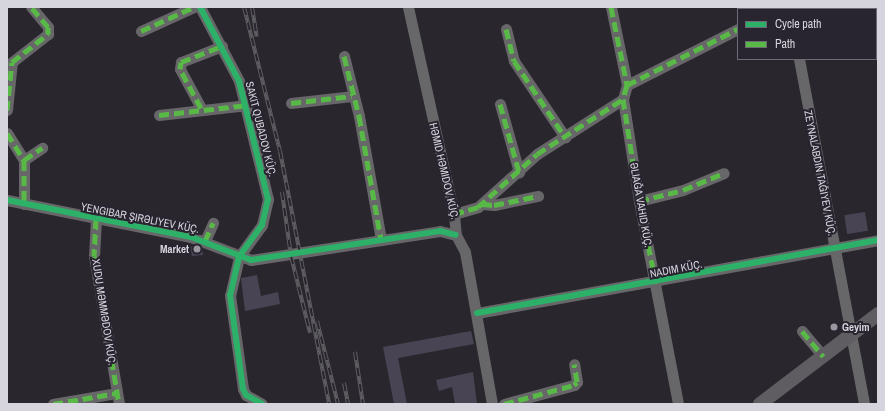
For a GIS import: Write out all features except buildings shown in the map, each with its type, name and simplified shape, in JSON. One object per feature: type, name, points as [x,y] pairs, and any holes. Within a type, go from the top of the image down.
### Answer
[{"type":"main road","points":[[760,404],[878,314]]},
{"type":"street","points":[[7,110],[12,62],[48,34],[48,27],[31,7]]},
{"type":"street","points":[[141,31],[194,7]]},
{"type":"street","name":"SAKIT QUBADOV KÜÇ.","points":[[200,7],[222,46],[239,81],[247,105],[268,199],[262,224],[239,257]]},
{"type":"street","name":"HƏMID HƏMIDOV KÜÇ.","points":[[408,7],[454,214],[456,235],[465,252],[492,404]]},
{"type":"street","name":"ƏLIAĞA VAHID KÜÇ.","points":[[611,7],[627,85],[623,99],[639,201],[656,283],[678,404]]},
{"type":"street","points":[[506,30],[514,61],[565,137]]},
{"type":"street","points":[[627,85],[737,30]]},
{"type":"street","points":[[202,108],[180,69],[180,62],[222,46]]},
{"type":"street","points":[[344,56],[352,96],[359,116],[381,240]]},
{"type":"street","points":[[799,60],[864,404]]},
{"type":"street","points":[[291,103],[352,96]]},
{"type":"street","points":[[454,214],[482,204],[519,172],[565,137],[623,99]]},
{"type":"street","points":[[500,104],[519,172]]},
{"type":"street","points":[[159,115],[202,108],[247,105]]},
{"type":"street","points":[[7,133],[24,160],[24,204]]},
{"type":"street","points":[[24,160],[42,148]]},
{"type":"street","points":[[639,201],[683,190],[724,173]]},
{"type":"street","points":[[482,204],[494,205],[538,196]]},
{"type":"street","name":"YENGIBAR ŞIRƏLIYEV KÜÇ.","points":[[7,200],[205,241],[239,257],[262,260],[440,231],[456,235]]},
{"type":"street","name":"XUDU MƏMMƏDOV KÜÇ.","points":[[96,219],[94,256],[119,404]]},
{"type":"street","points":[[205,241],[213,223]]},
{"type":"street","name":"NADIM KÜÇ.","points":[[477,313],[656,283],[878,240]]},
{"type":"street","points":[[239,257],[230,295],[243,389],[246,395],[262,404]]},
{"type":"street","points":[[802,331],[823,356]]},
{"type":"street","points":[[504,404],[574,385],[577,382],[574,364]]},
{"type":"street","points":[[53,404],[116,393]]},
{"type":"railway","points":[[244,7],[280,151],[329,404]]},
{"type":"railway","points":[[252,7],[257,37]]},
{"type":"railway","points":[[282,192],[291,256],[310,333]]},
{"type":"railway","points":[[317,321],[338,404]]},
{"type":"railway","points":[[355,352],[363,404]]},
{"type":"railway","points":[[344,383],[348,404]]},
{"type":"marked path","points":[[7,110],[12,62],[48,34],[48,27],[31,7]]},
{"type":"marked path","points":[[141,31],[194,7]]},
{"type":"marked path","points":[[611,7],[627,85],[623,99],[639,201],[656,283]]},
{"type":"marked path","points":[[506,29],[514,61],[565,137]]},
{"type":"marked path","points":[[627,85],[737,30]]},
{"type":"marked path","points":[[201,108],[180,69],[181,62],[222,46]]},
{"type":"marked path","points":[[344,56],[359,116],[381,240]]},
{"type":"marked path","points":[[291,103],[352,96]]},
{"type":"marked path","points":[[454,214],[478,207],[537,154],[623,99]]},
{"type":"marked path","points":[[500,104],[519,172]]},
{"type":"marked path","points":[[159,115],[247,105]]},
{"type":"marked path","points":[[7,133],[24,160],[24,204]]},
{"type":"marked path","points":[[24,160],[42,148]]},
{"type":"marked path","points":[[639,201],[683,190],[724,173]]},
{"type":"marked path","points":[[482,204],[494,205],[538,196]]},
{"type":"marked path","points":[[96,219],[94,256],[119,404]]},
{"type":"marked path","points":[[205,241],[213,223]]},
{"type":"marked path","points":[[802,331],[823,356]]},
{"type":"marked path","points":[[504,404],[574,385],[577,382],[574,364]]},
{"type":"marked path","points":[[53,404],[117,393]]},
{"type":"cycle path","points":[[200,7],[239,81],[268,199],[262,225],[239,257],[230,295],[243,389],[246,395],[262,404]]},
{"type":"cycle path","points":[[7,200],[191,237],[251,260],[440,231],[456,235]]},
{"type":"cycle path","points":[[477,313],[878,240]]},
{"type":"place","name":"Market","points":[[197,249]]},
{"type":"place","name":"Geyim","points":[[834,327]]}]
